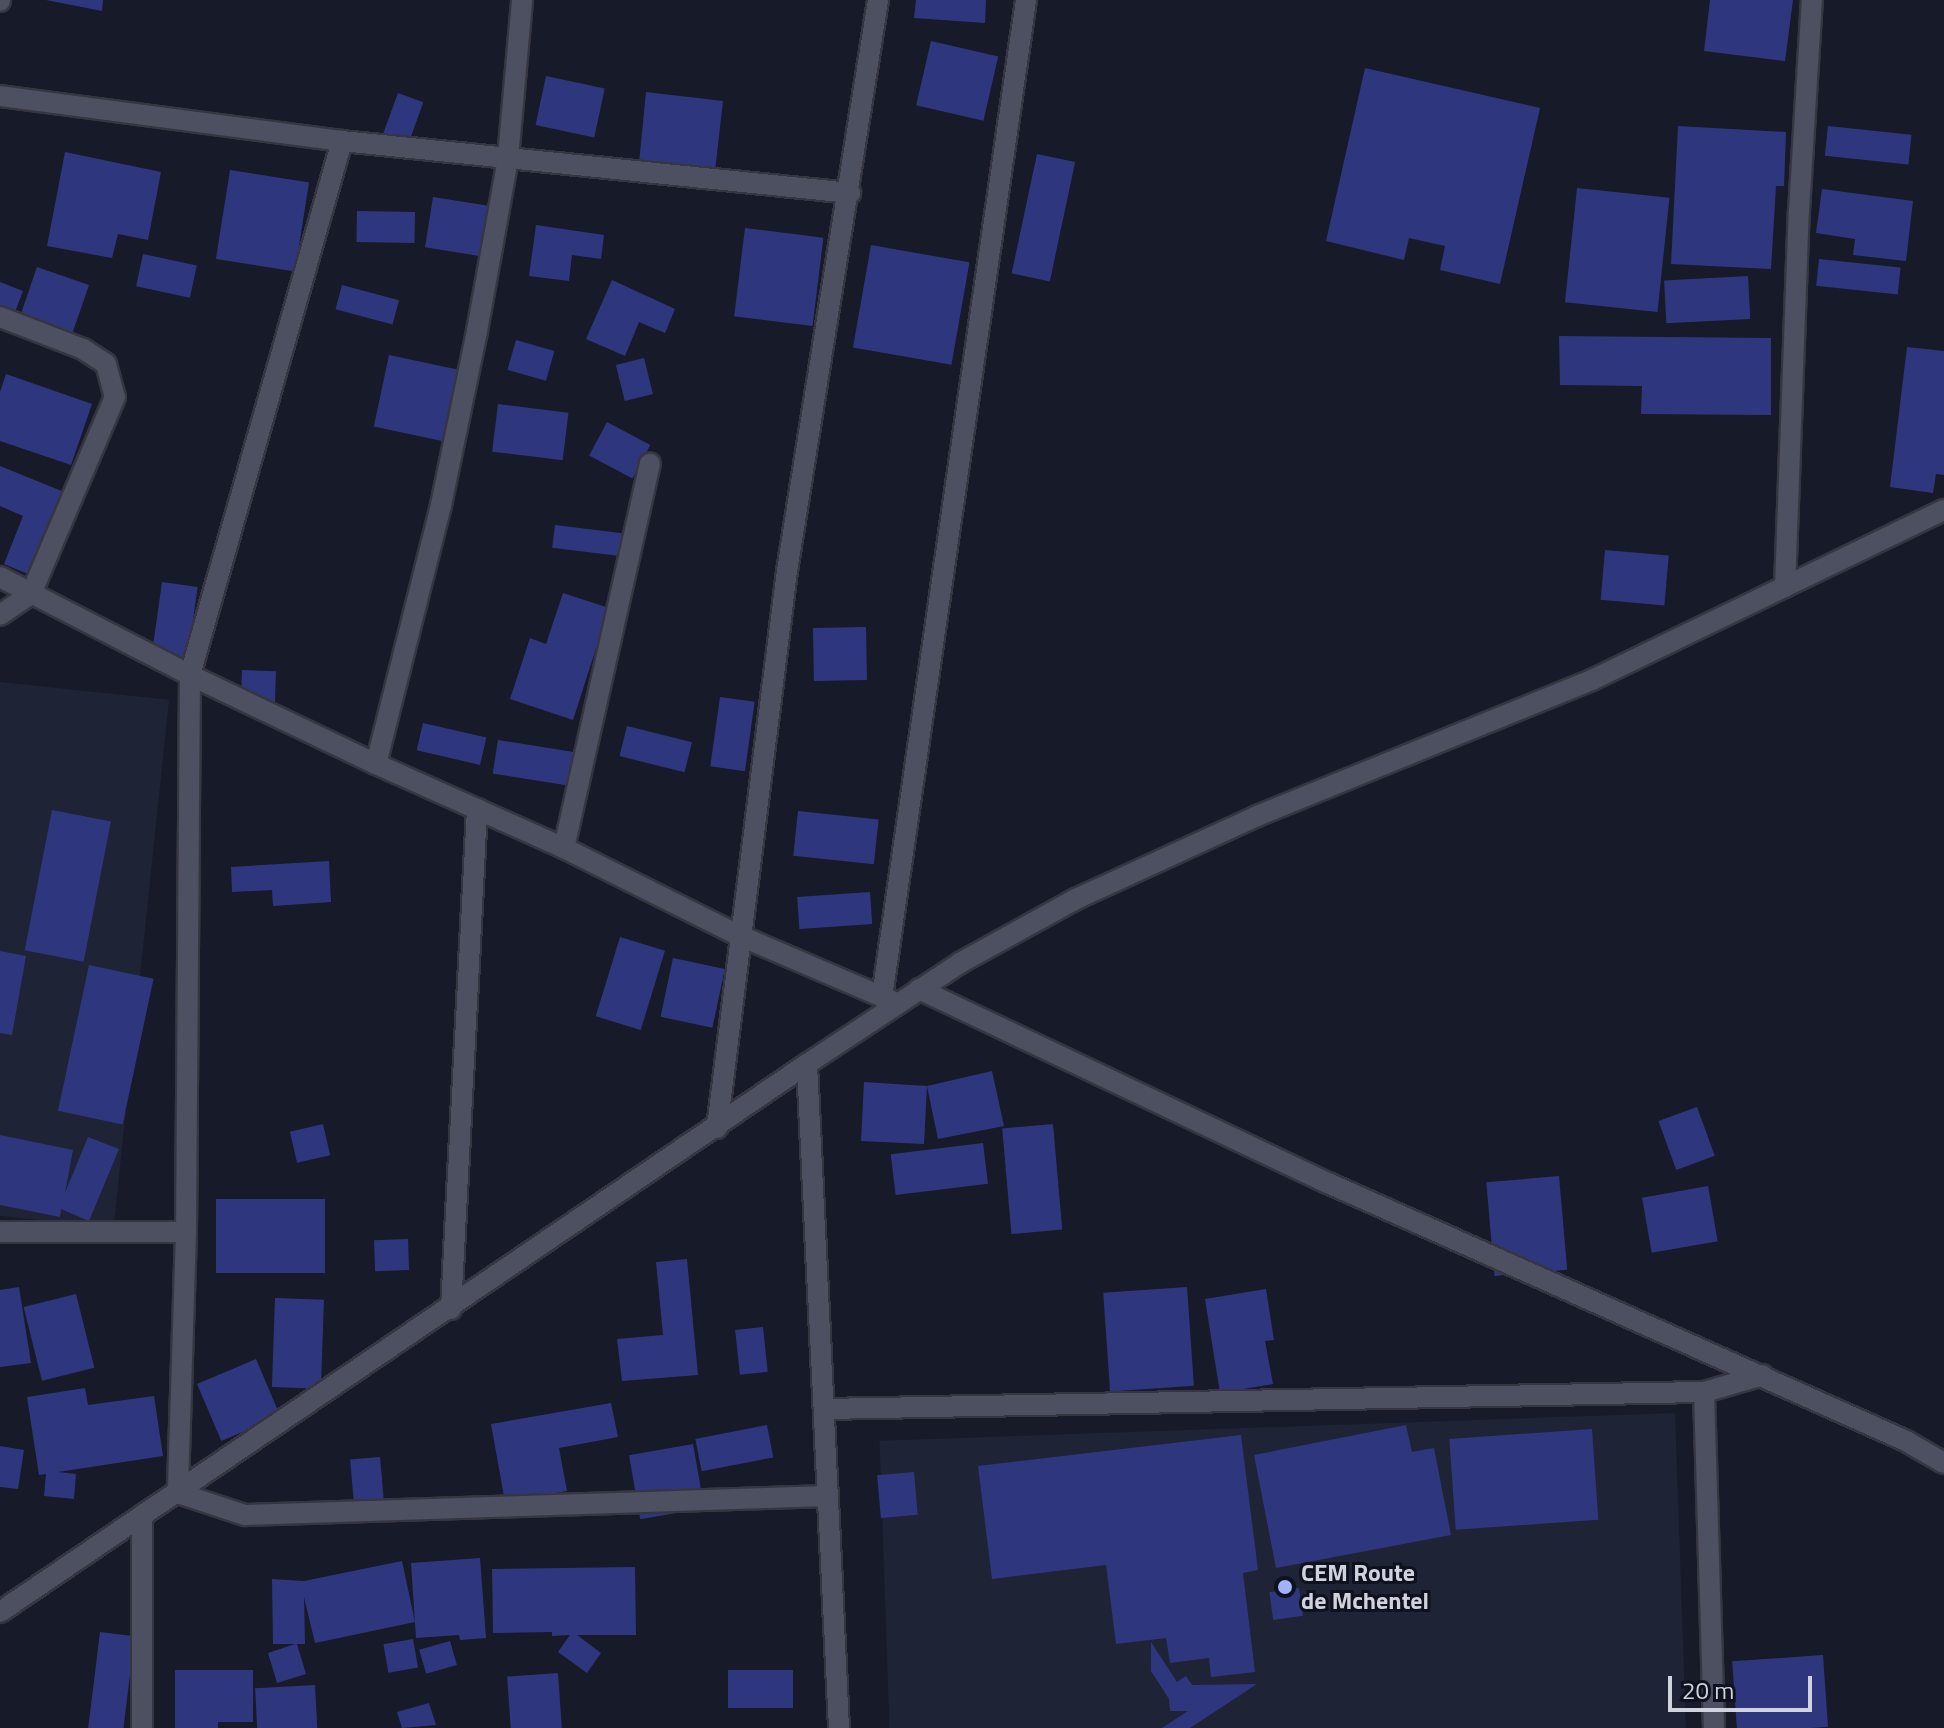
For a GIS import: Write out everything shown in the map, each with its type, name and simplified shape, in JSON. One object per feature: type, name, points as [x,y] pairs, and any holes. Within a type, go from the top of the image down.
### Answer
[{"type":"street","points":[[376,764],[441,505],[508,158],[522,0]]},
{"type":"street","points":[[717,1128],[738,935],[787,571],[850,193],[878,0]]},
{"type":"street","points":[[889,1000],[1026,0]]},
{"type":"street","points":[[1785,587],[1799,211],[1812,0]]},
{"type":"street","points":[[0,96],[342,141],[850,193]]},
{"type":"street","points":[[178,1493],[186,1232],[190,675],[342,141]]},
{"type":"street","points":[[0,317],[83,349],[106,364],[115,397],[31,594],[0,615]]},
{"type":"street","points":[[564,848],[650,463]]},
{"type":"street","points":[[0,1612],[717,1128],[889,1000],[919,989],[1090,893],[1257,816],[1592,680],[1944,510]]},
{"type":"street","points":[[0,577],[190,675],[376,764],[564,848],[738,935],[889,1000]]},
{"type":"street","points":[[451,1309],[477,809]]},
{"type":"street","points":[[919,989],[1328,1183],[1763,1375],[1906,1441],[1944,1463]]},
{"type":"street","points":[[807,1064],[839,1728]]},
{"type":"street","points":[[0,1232],[186,1232]]},
{"type":"street","points":[[824,1409],[1704,1392],[1763,1375]]},
{"type":"street","points":[[1704,1392],[1714,1728]]},
{"type":"street","points":[[178,1493],[245,1515],[827,1496]]},
{"type":"street","points":[[142,1515],[142,1728]]},
{"type":"shaded area","points":[[0,682],[169,700],[114,1228],[0,1216]]},
{"type":"shaded area","name":"CEM Route de Mchentel","points":[[1675,1413],[1686,1728],[890,1728],[879,1441]]},
{"type":"building","points":[[46,0],[103,0],[102,11]]},
{"type":"building","points":[[916,0],[986,0],[985,23],[914,18]]},
{"type":"building","points":[[1710,0],[1793,0],[1785,61],[1704,51]]},
{"type":"building","points":[[931,41],[998,57],[983,121],[916,105]]},
{"type":"building","points":[[1365,68],[1540,108],[1500,284],[1440,270],[1445,246],[1409,238],[1404,260],[1326,241]]},
{"type":"building","points":[[546,76],[605,88],[594,137],[536,125]]},
{"type":"building","points":[[646,92],[723,101],[715,171],[638,173]]},
{"type":"building","points":[[398,93],[423,102],[405,152],[380,143]]},
{"type":"building","points":[[1678,126],[1786,132],[1784,186],[1776,186],[1771,269],[1671,264]]},
{"type":"building","points":[[1828,126],[1912,135],[1908,165],[1825,156]]},
{"type":"building","points":[[65,152],[161,172],[148,240],[118,234],[112,258],[47,246]]},
{"type":"building","points":[[1037,154],[1075,162],[1050,281],[1012,273]]},
{"type":"building","points":[[230,170],[309,183],[295,271],[216,259]]},
{"type":"building","points":[[1577,188],[1669,198],[1657,312],[1565,302]]},
{"type":"building","points":[[1822,189],[1913,201],[1906,261],[1853,255],[1855,239],[1816,233]]},
{"type":"building","points":[[433,197],[488,206],[480,256],[425,247]]},
{"type":"building","points":[[357,211],[415,212],[414,243],[356,242]]},
{"type":"building","points":[[536,225],[604,235],[601,259],[572,255],[569,281],[529,276]]},
{"type":"building","points":[[745,228],[823,238],[813,326],[734,316]]},
{"type":"building","points":[[871,245],[969,262],[951,365],[853,347]]},
{"type":"building","points":[[143,254],[197,265],[190,298],[136,286]]},
{"type":"building","points":[[1819,259],[1901,268],[1898,294],[1816,286]]},
{"type":"building","points":[[37,267],[89,285],[67,350],[15,332]]},
{"type":"building","points":[[1748,276],[1750,319],[1666,323],[1664,280]]},
{"type":"building","points":[[612,280],[675,309],[665,333],[639,322],[625,356],[586,339]]},
{"type":"building","points":[[0,282],[23,291],[9,328],[0,325]]},
{"type":"building","points":[[342,285],[399,300],[393,324],[336,309]]},
{"type":"building","points":[[1559,336],[1771,338],[1771,415],[1641,414],[1642,386],[1560,385]]},
{"type":"building","points":[[516,340],[554,351],[546,381],[507,370]]},
{"type":"building","points":[[1907,347],[1944,351],[1944,475],[1936,474],[1933,493],[1890,487]]},
{"type":"building","points":[[389,355],[458,370],[443,441],[374,426]]},
{"type":"building","points":[[644,358],[653,394],[625,401],[616,365]]},
{"type":"building","points":[[6,374],[92,404],[71,465],[0,441],[0,392]]},
{"type":"building","points":[[498,404],[568,413],[563,460],[492,452]]},
{"type":"building","points":[[607,422],[650,445],[632,479],[589,456]]},
{"type":"building","points":[[0,466],[69,494],[35,577],[4,564],[23,516],[0,506]]},
{"type":"building","points":[[555,525],[624,534],[622,556],[552,548]]},
{"type":"building","points":[[1605,550],[1669,556],[1664,605],[1601,600]]},
{"type":"building","points":[[162,582],[198,587],[187,665],[151,660]]},
{"type":"building","points":[[563,593],[609,608],[573,720],[510,699],[530,638],[546,644]]},
{"type":"building","points":[[866,627],[867,680],[814,681],[813,628]]},
{"type":"building","points":[[242,670],[276,671],[275,710],[241,709]]},
{"type":"building","points":[[720,697],[755,702],[745,771],[710,766]]},
{"type":"building","points":[[423,723],[486,738],[480,765],[417,750]]},
{"type":"building","points":[[627,726],[692,742],[685,772],[620,756]]},
{"type":"building","points":[[498,740],[575,752],[570,786],[493,774]]},
{"type":"building","points":[[52,810],[111,821],[84,962],[25,950]]},
{"type":"building","points":[[798,811],[879,819],[874,864],[793,856]]},
{"type":"building","points":[[329,861],[331,902],[273,906],[272,890],[232,892],[231,867]]},
{"type":"building","points":[[870,892],[872,924],[799,929],[797,897]]},
{"type":"building","points":[[620,937],[665,951],[641,1030],[596,1016]]},
{"type":"building","points":[[0,951],[26,956],[12,1035],[0,1033]]},
{"type":"building","points":[[673,958],[725,969],[712,1028],[661,1017]]},
{"type":"building","points":[[89,965],[154,979],[123,1124],[58,1111]]},
{"type":"building","points":[[992,1071],[1004,1126],[938,1139],[927,1086]]},
{"type":"building","points":[[864,1082],[927,1086],[924,1144],[861,1141]]},
{"type":"building","points":[[1697,1107],[1715,1156],[1676,1170],[1658,1121]]},
{"type":"building","points":[[323,1124],[330,1155],[297,1163],[290,1132]]},
{"type":"building","points":[[1053,1124],[1062,1230],[1011,1234],[1002,1128]]},
{"type":"building","points":[[0,1135],[73,1150],[65,1193],[88,1137],[119,1149],[89,1221],[61,1209],[60,1217],[0,1205]]},
{"type":"building","points":[[983,1143],[988,1184],[896,1195],[891,1154]]},
{"type":"building","points":[[1559,1176],[1567,1270],[1494,1276],[1486,1182]]},
{"type":"building","points":[[1708,1186],[1718,1241],[1652,1253],[1642,1198]]},
{"type":"building","points":[[216,1199],[325,1199],[325,1273],[216,1273]]},
{"type":"building","points":[[408,1239],[409,1270],[375,1271],[374,1240]]},
{"type":"building","points":[[687,1259],[698,1375],[622,1381],[617,1339],[663,1335],[656,1262]]},
{"type":"building","points":[[19,1287],[31,1363],[0,1367],[0,1290]]},
{"type":"building","points":[[1187,1287],[1194,1386],[1110,1392],[1103,1293]]},
{"type":"building","points":[[1266,1289],[1274,1340],[1265,1341],[1273,1384],[1220,1393],[1205,1299]]},
{"type":"building","points":[[76,1294],[94,1368],[42,1381],[24,1307]]},
{"type":"building","points":[[275,1298],[324,1300],[321,1389],[272,1387]]},
{"type":"building","points":[[763,1327],[768,1372],[740,1375],[735,1330]]},
{"type":"building","points":[[256,1359],[280,1416],[221,1441],[197,1384]]},
{"type":"building","points":[[85,1388],[88,1405],[154,1396],[163,1456],[58,1472],[76,1474],[74,1499],[44,1496],[46,1474],[39,1475],[27,1397]]},
{"type":"building","points":[[611,1403],[618,1437],[559,1448],[567,1491],[505,1502],[491,1424]]},
{"type":"building","points":[[767,1425],[773,1457],[702,1471],[695,1439]]},
{"type":"building","points":[[1406,1425],[1412,1452],[1434,1448],[1451,1535],[1276,1568],[1254,1455]]},
{"type":"building","points":[[1592,1429],[1598,1520],[1456,1530],[1449,1439]]},
{"type":"building","points":[[1241,1435],[1258,1570],[1243,1573],[1255,1672],[1211,1677],[1209,1658],[1170,1663],[1166,1638],[1116,1644],[1106,1565],[992,1579],[978,1466]]},
{"type":"building","points":[[693,1444],[704,1508],[640,1519],[629,1455]]},
{"type":"building","points":[[0,1446],[24,1450],[18,1489],[0,1487]]},
{"type":"building","points":[[380,1457],[385,1512],[355,1514],[350,1460]]},
{"type":"building","points":[[914,1472],[918,1515],[881,1518],[877,1475]]},
{"type":"building","points":[[480,1558],[486,1638],[460,1640],[459,1635],[416,1638],[411,1563]]},
{"type":"building","points":[[402,1561],[415,1622],[315,1643],[304,1597],[305,1644],[297,1644],[306,1674],[277,1683],[268,1653],[295,1644],[273,1644],[272,1579],[304,1581]]},
{"type":"building","points":[[635,1567],[636,1635],[577,1635],[601,1653],[587,1673],[558,1652],[570,1635],[552,1636],[552,1632],[493,1633],[492,1569]]},
{"type":"building","points":[[1299,1588],[1303,1616],[1273,1620],[1269,1592]]},
{"type":"building","points":[[100,1632],[135,1636],[123,1728],[88,1728]]},
{"type":"building","points":[[413,1639],[418,1668],[388,1673],[383,1644]]},
{"type":"building","points":[[450,1641],[457,1665],[426,1674],[419,1650]]},
{"type":"building","points":[[1151,1642],[1177,1682],[1186,1676],[1192,1685],[1257,1684],[1190,1728],[1162,1728],[1188,1711],[1170,1711],[1169,1699],[1151,1671]]},
{"type":"building","points":[[1823,1655],[1828,1727],[1737,1728],[1732,1661]]},
{"type":"building","points":[[175,1670],[253,1670],[253,1722],[218,1722],[218,1728],[175,1728]]},
{"type":"building","points":[[728,1670],[793,1670],[793,1708],[728,1708]]},
{"type":"building","points":[[558,1673],[562,1728],[511,1728],[507,1677]]},
{"type":"building","points":[[315,1685],[317,1728],[257,1728],[255,1688]]},
{"type":"building","points":[[429,1703],[436,1725],[402,1728],[397,1712]]},
{"type":"place","name":"CEM Route de Mchentel","points":[[1285,1587]]}]
